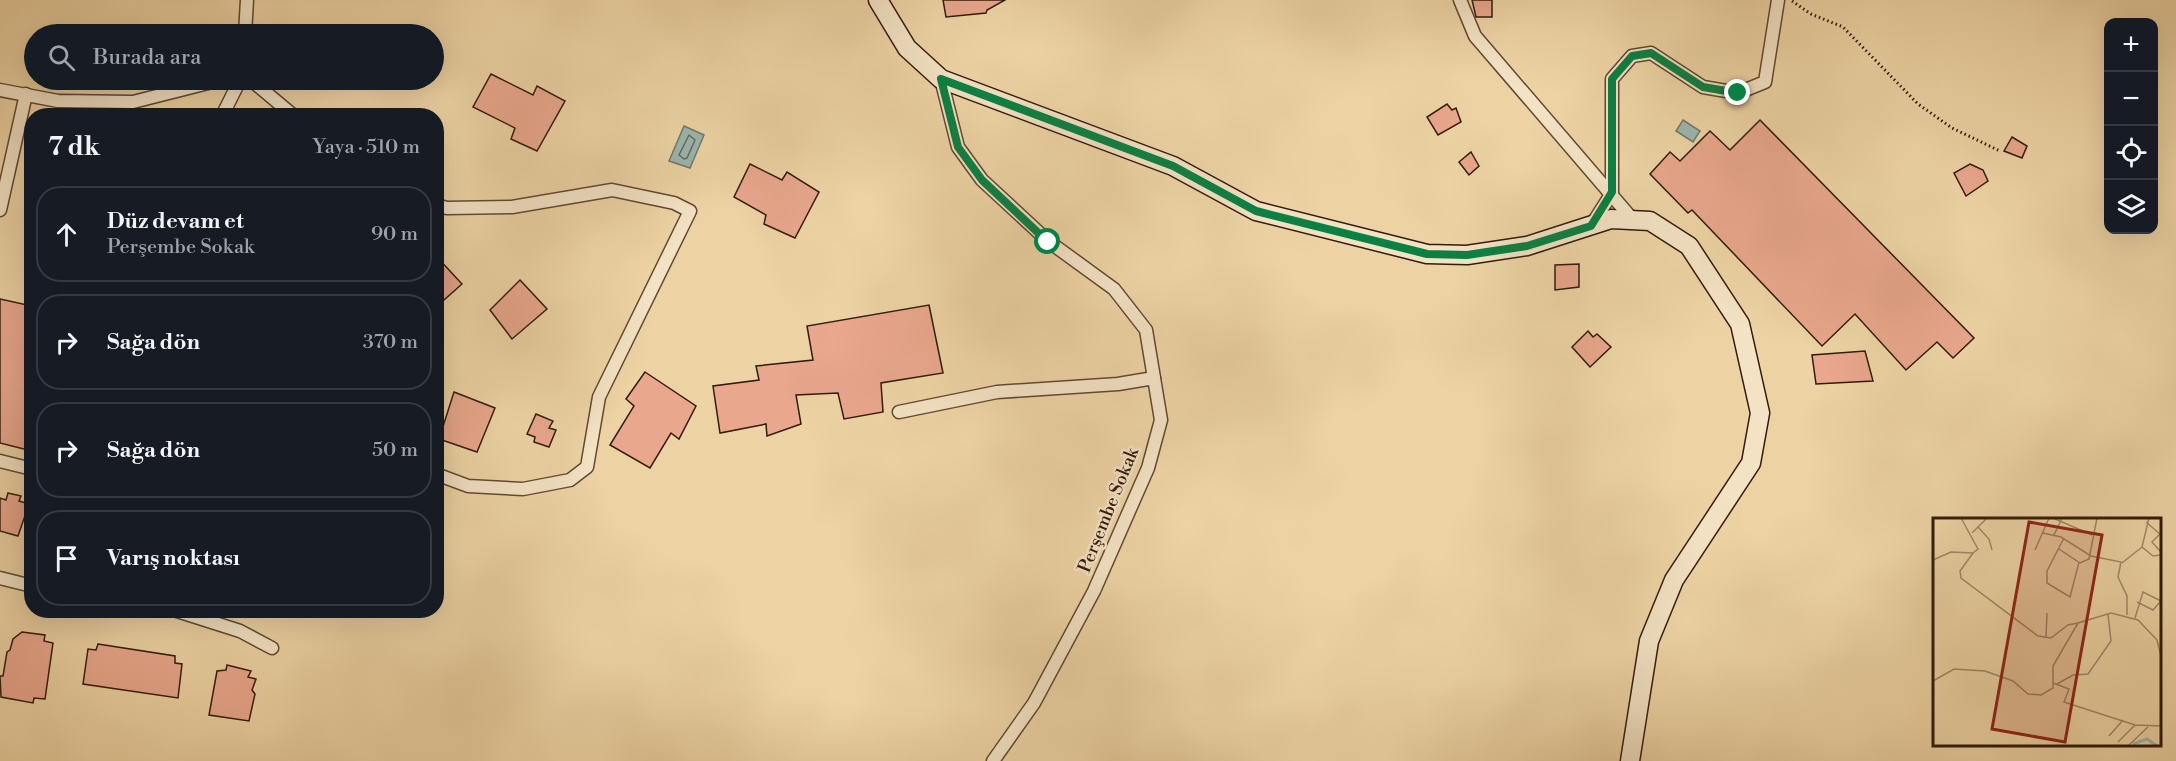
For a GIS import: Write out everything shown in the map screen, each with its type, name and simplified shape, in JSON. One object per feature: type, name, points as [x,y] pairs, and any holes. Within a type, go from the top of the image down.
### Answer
[{"type":"street","points":[[246,24],[247,0]]},
{"type":"street","points":[[878,0],[907,48],[941,79],[1173,166],[1256,211],[1427,254],[1467,255],[1527,246],[1611,219],[1650,221],[1689,246],[1740,324],[1760,413],[1751,463],[1674,580],[1649,641],[1630,761]]},
{"type":"street","points":[[1460,0],[1474,36],[1612,192],[1633,220]]},
{"type":"street","points":[[1591,226],[1612,192],[1612,79],[1632,56],[1651,53],[1703,87],[1738,93],[1765,82],[1778,0]]},
{"type":"street","name":"Perşembe Sokak","points":[[941,79],[958,147],[982,180],[1048,242],[1114,289],[1146,330],[1161,420],[1148,468],[1094,591],[1034,703],[993,761]]},
{"type":"street","points":[[0,90],[58,101],[133,102],[180,90]]},
{"type":"street","points":[[226,108],[235,90]]},
{"type":"street","points":[[263,90],[284,108]]},
{"type":"street","points":[[0,210],[3,187],[26,94]]},
{"type":"street","points":[[444,207],[512,207],[612,190],[674,203],[690,212],[599,397],[586,467],[570,480],[523,489],[468,486],[444,477]]},
{"type":"street","points":[[899,412],[997,392],[1118,384],[1154,378]]},
{"type":"street","points":[[0,461],[24,467]]},
{"type":"street","points":[[0,578],[24,584]]},
{"type":"street","points":[[198,618],[240,632],[272,648]]},
{"type":"path","points":[[1790,0],[1811,14],[1843,27],[1917,104],[1952,128],[2000,151]]},
{"type":"water","points":[[1683,120],[1700,131],[1693,142],[1676,131]]},
{"type":"water","points":[[684,126],[704,135],[690,168],[669,161]]},
{"type":"building","points":[[943,0],[1005,0],[987,10],[986,13],[946,17]]},
{"type":"building","points":[[1472,0],[1492,0],[1492,17],[1476,17]]},
{"type":"building","points":[[491,74],[533,95],[537,86],[565,101],[537,151],[511,139],[515,128],[473,107]]},
{"type":"building","points":[[1447,104],[1452,110],[1456,108],[1461,122],[1438,135],[1427,117]]},
{"type":"building","points":[[1760,120],[1974,338],[1953,358],[1937,342],[1906,370],[1855,314],[1822,346],[1692,210],[1688,213],[1650,174],[1670,152],[1680,161],[1710,131],[1730,150]]},
{"type":"building","points":[[2012,137],[2027,146],[2022,158],[2004,151]]},
{"type":"building","points":[[1471,152],[1479,166],[1469,175],[1459,162]]},
{"type":"building","points":[[750,164],[782,180],[787,172],[819,192],[795,238],[764,224],[766,215],[734,197]]},
{"type":"building","points":[[1970,164],[1983,170],[1988,181],[1966,196],[1954,173]]},
{"type":"building","points":[[1579,264],[1579,287],[1555,290],[1555,265]]},
{"type":"building","points":[[444,265],[462,284],[444,300]]},
{"type":"building","points":[[520,280],[547,309],[512,339],[490,310]]},
{"type":"building","points":[[0,299],[24,304],[24,449],[0,443]]},
{"type":"building","points":[[929,305],[943,373],[881,383],[883,412],[844,419],[838,393],[796,395],[801,424],[767,436],[766,424],[720,433],[713,386],[759,380],[756,366],[813,360],[807,326]]},
{"type":"building","points":[[1588,331],[1593,337],[1597,334],[1611,347],[1590,367],[1572,347]]},
{"type":"building","points":[[1865,351],[1873,381],[1816,384],[1812,355]]},
{"type":"building","points":[[645,372],[696,406],[679,439],[671,433],[650,468],[610,445],[634,406],[626,399]]},
{"type":"building","points":[[454,392],[495,408],[477,452],[444,441],[444,423]]},
{"type":"building","points":[[536,414],[553,421],[549,428],[556,430],[549,447],[534,442],[535,437],[527,434]]},
{"type":"building","points":[[8,493],[21,496],[19,501],[24,502],[24,519],[18,536],[0,531],[0,498],[6,500]]},
{"type":"building","points":[[22,632],[45,635],[44,641],[53,643],[45,699],[34,698],[33,703],[1,697],[0,676],[3,676],[7,652],[10,650],[13,639]]},
{"type":"building","points":[[98,644],[175,656],[175,663],[182,664],[178,698],[83,684],[88,649],[96,650]]},
{"type":"building","points":[[227,665],[251,671],[248,677],[256,679],[252,690],[255,694],[249,721],[209,715],[217,671],[226,670]]},
{"type":"route","points":[[1048,242],[982,180],[958,147],[941,79],[1173,166],[1256,211],[1427,254],[1467,255],[1527,246],[1591,226],[1612,192],[1612,79],[1632,56],[1651,53],[1703,87],[1738,93]]}]
